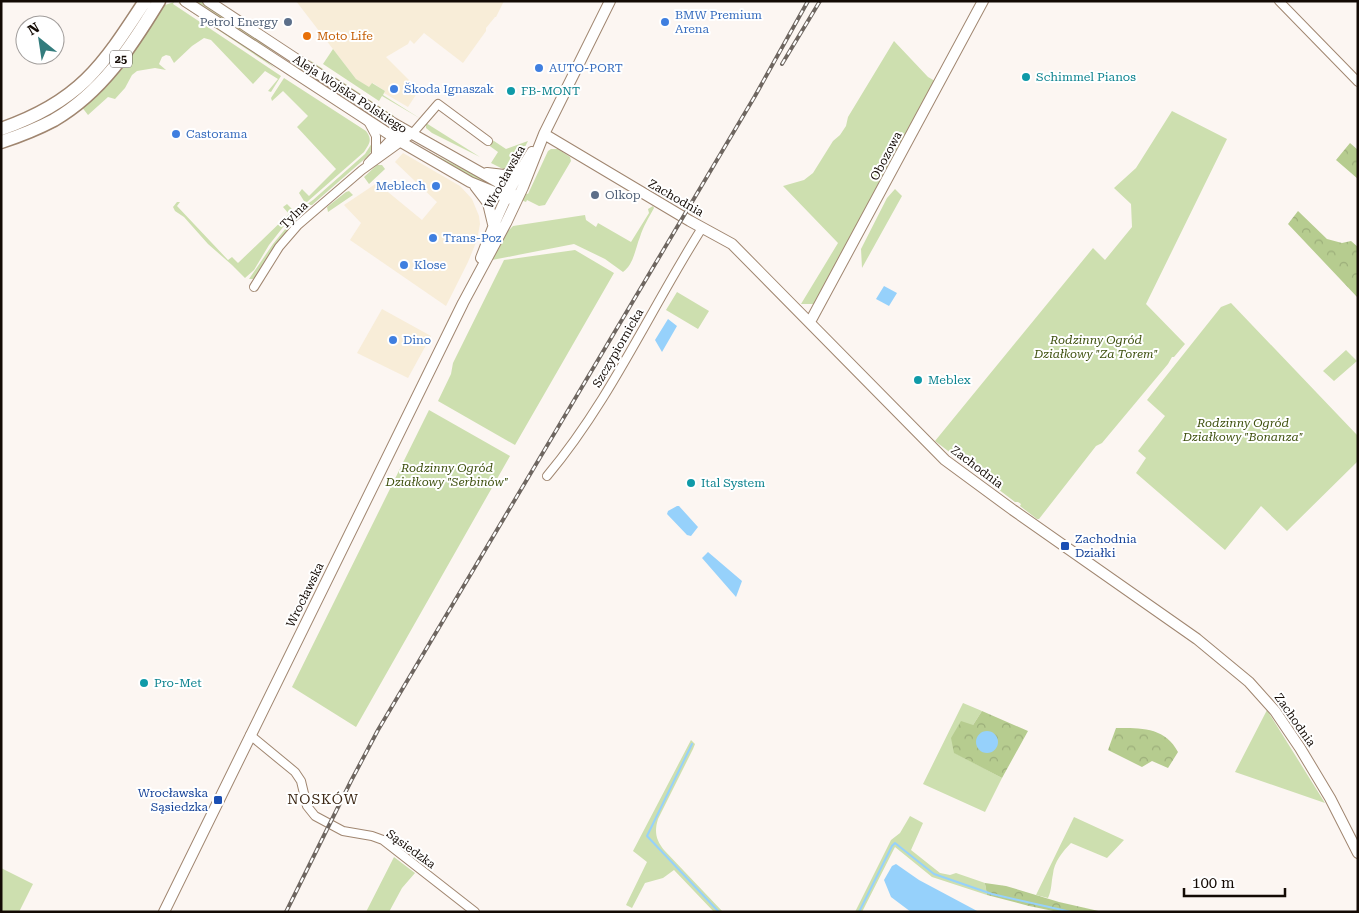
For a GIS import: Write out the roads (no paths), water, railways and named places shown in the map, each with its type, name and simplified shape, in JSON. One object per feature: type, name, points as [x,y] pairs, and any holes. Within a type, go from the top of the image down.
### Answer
[{"type":"main road","name":"25","points":[[18,129],[57,104],[85,82],[109,56],[145,1]]},
{"type":"main road","name":"25","points":[[1,127],[18,129],[62,115],[82,101],[99,86],[120,62],[159,1]]},
{"type":"main road","points":[[1,141],[18,129]]},
{"type":"street","name":"Aleja Wojska Polskiego","points":[[185,1],[397,140],[470,182],[511,196]]},
{"type":"street","name":"Wrocławska","points":[[164,912],[469,290],[511,196],[610,1]]},
{"type":"street","name":"Obozowa","points":[[810,322],[983,1]]},
{"type":"street","points":[[1279,1],[1358,82]]},
{"type":"street","name":"Aleja Wojska Polskiego","points":[[209,2],[412,134],[483,173],[511,196]]},
{"type":"street","name":"Tylna","points":[[362,170],[376,153],[397,140],[412,134],[438,104],[488,141]]},
{"type":"street","points":[[368,121],[376,136],[376,153]]},
{"type":"street","name":"Wrocławska","points":[[469,290],[493,224],[511,196],[521,168],[544,134]]},
{"type":"street","name":"Zachodnia","points":[[544,134],[702,228],[726,239],[738,248],[945,460],[1021,516],[1210,648],[1249,682],[1275,711],[1300,748],[1330,798],[1358,853]]},
{"type":"street","name":"Tylna","points":[[254,287],[288,236],[309,215],[397,140]]},
{"type":"street","points":[[483,173],[504,175],[521,168]]},
{"type":"street","points":[[470,182],[486,199],[491,211],[493,224]]},
{"type":"street","name":"Szczypiornicka","points":[[548,476],[573,443],[609,388],[672,276],[702,228]]},
{"type":"street","name":"Sąsiedzka","points":[[250,735],[296,772],[301,781],[307,806],[315,816],[338,829],[383,840],[475,912]]},
{"type":"water","points":[[884,286],[897,293],[889,306],[876,299]]},
{"type":"water","points":[[668,319],[677,326],[662,352],[655,340]]},
{"type":"water","points":[[677,506],[698,527],[691,536],[687,535],[667,514],[668,511]]},
{"type":"water","points":[[708,552],[742,581],[736,597],[702,558]]},
{"type":"water","points":[[983,731],[991,731],[998,738],[998,746],[991,753],[983,753],[976,746],[976,738]]},
{"type":"water","points":[[896,864],[919,880],[979,912],[911,912],[891,897],[884,880],[892,866]]},
{"type":"waterway","points":[[692,744],[647,836],[719,912]]},
{"type":"waterway","points":[[859,912],[895,843],[934,874],[992,894],[1071,912]]},
{"type":"railway","points":[[286,912],[378,730],[755,96],[808,1]]},
{"type":"railway","points":[[782,64],[820,1]]},
{"type":"place","name":"Petrol Energy","points":[[288,22]]},
{"type":"place","name":"BMW Premium Arena","points":[[665,22]]},
{"type":"place","name":"Moto Life","points":[[307,36]]},
{"type":"place","name":"AUTO-PORT","points":[[539,68]]},
{"type":"place","name":"Schimmel Pianos","points":[[1026,77]]},
{"type":"place","name":"Škoda Ignaszak","points":[[394,89]]},
{"type":"place","name":"FB-MONT","points":[[511,91]]},
{"type":"place","name":"Castorama","points":[[176,134]]},
{"type":"place","name":"Meblech","points":[[436,186]]},
{"type":"place","name":"Olkop","points":[[595,195]]},
{"type":"place","name":"Trans-Poz","points":[[433,238]]},
{"type":"place","name":"Klose","points":[[404,265]]},
{"type":"place","name":"Dino","points":[[393,340]]},
{"type":"place","name":"Meblex","points":[[918,380]]},
{"type":"place","name":"Ital System","points":[[691,483]]},
{"type":"place","name":"Zachodnia Działki","points":[[1065,546]]},
{"type":"place","name":"Pro-Met","points":[[144,683]]},
{"type":"place","name":"Wrocławska Sąsiedzka","points":[[218,800]]},
{"type":"district","name":"NOSKÓW","points":[[323,799]]},
{"type":"park label","name":"Rodzinny Ogród Działkowy \"Za Torem\"","points":[[1096,347]]},
{"type":"park label","name":"Rodzinny Ogród Działkowy \"Bonanza\"","points":[[1243,430]]},
{"type":"park label","name":"Rodzinny Ogród Działkowy \"Serbinów\"","points":[[447,475]]}]
